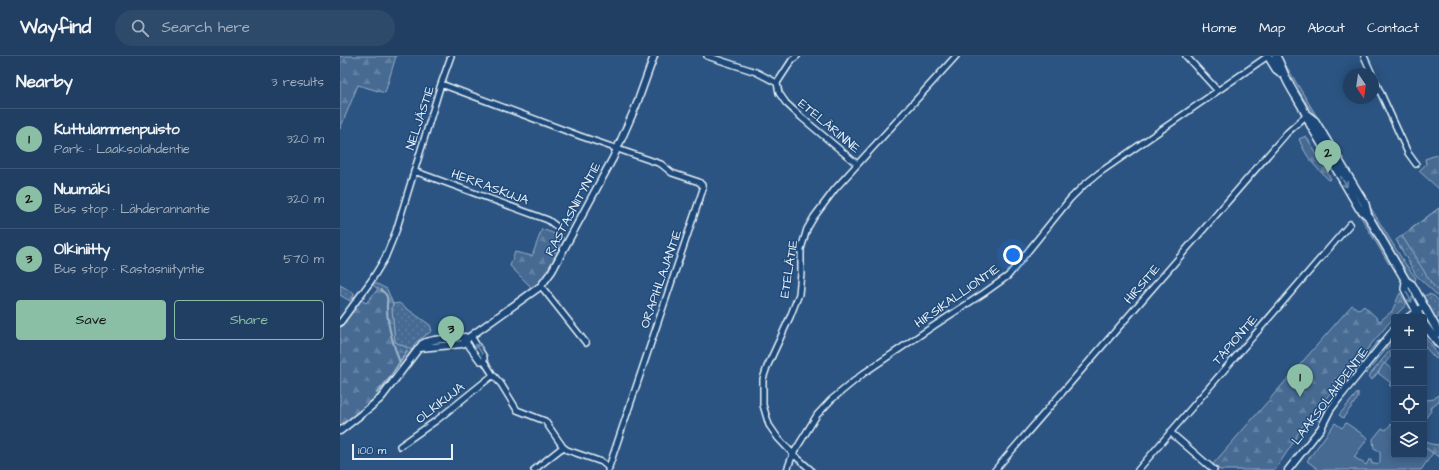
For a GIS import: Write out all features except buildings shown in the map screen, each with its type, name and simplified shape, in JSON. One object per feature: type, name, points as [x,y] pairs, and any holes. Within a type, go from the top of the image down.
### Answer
[{"type":"main road","points":[[1268,56],[1276,69],[1285,77]]},
{"type":"main road","points":[[1276,56],[1282,66],[1285,77],[1307,115],[1315,121],[1365,204],[1368,216],[1406,282],[1406,289],[1418,314]]},
{"type":"main road","points":[[1406,282],[1412,285],[1424,306],[1425,314]]},
{"type":"main road","points":[[1427,318],[1439,333]]},
{"type":"main road","points":[[1427,328],[1439,344]]},
{"type":"street","points":[[441,84],[451,56]]},
{"type":"street","name":"RASTASNIITYNTIE","points":[[468,339],[542,286],[552,271],[617,149],[638,101],[654,56]]},
{"type":"street","points":[[707,56],[756,72],[777,83],[792,60],[797,56]]},
{"type":"street","name":"ETELÄTIE","points":[[811,470],[778,438],[769,425],[763,405],[763,379],[799,294],[802,273],[801,249],[807,229],[814,216],[828,197],[956,56]]},
{"type":"street","points":[[1186,56],[1217,90]]},
{"type":"street","name":"HIRSIKALLIONTIE","points":[[787,470],[793,454],[817,415],[831,400],[864,373],[1008,276],[1070,199],[1099,173],[1268,56]]},
{"type":"street","points":[[1364,56],[1369,68]]},
{"type":"street","name":"ETELÄRINNE","points":[[777,83],[779,93],[786,103],[799,116],[857,164]]},
{"type":"street","name":"NELJÄSTIE","points":[[340,323],[371,281],[384,258],[396,231],[441,84],[617,149]]},
{"type":"street","points":[[1379,90],[1408,153],[1416,164]]},
{"type":"street","name":"HIRSITIE","points":[[995,470],[1287,133],[1307,115]]},
{"type":"street","name":"ORAPIHLAJANTIE","points":[[609,469],[703,189],[699,182],[672,173],[661,164],[617,149]]},
{"type":"street","name":"HERRASKUJA","points":[[414,171],[548,220],[556,226]]},
{"type":"street","name":"TAPIONTIE","points":[[1138,470],[1350,224]]},
{"type":"street","points":[[542,286],[586,343]]},
{"type":"street","points":[[1418,314],[1424,306]]},
{"type":"street","name":"LAAKSOLAHDENTIE","points":[[1288,470],[1321,428],[1330,410],[1339,398],[1391,335]]},
{"type":"street","points":[[340,431],[381,398],[422,344],[430,341],[465,337],[484,357],[484,362],[501,384],[517,410],[545,421],[563,447],[572,452],[602,462],[609,469]]},
{"type":"street","name":"OLKIKUJA","points":[[400,446],[434,422],[493,375]]},
{"type":"street","points":[[1170,432],[1214,470]]},
{"type":"street","points":[[534,470],[563,447]]},
{"type":"green space","points":[[340,56],[396,56],[385,93],[358,85],[340,129]]},
{"type":"green space","points":[[1285,64],[1319,120],[1304,100],[1284,65]]},
{"type":"green space","points":[[1306,136],[1331,179],[1329,180],[1319,171],[1305,151],[1299,139]]},
{"type":"green space","points":[[1439,154],[1439,189],[1419,171],[1426,164],[1425,159]]},
{"type":"green space","points":[[1365,202],[1367,202],[1404,262],[1416,278],[1414,283],[1412,283]]},
{"type":"green space","points":[[1439,208],[1439,297],[1416,275],[1396,240]]},
{"type":"green space","points":[[1439,208],[1439,291],[1432,284],[1402,236]]},
{"type":"green space","points":[[1361,213],[1391,262],[1389,264],[1359,214]]},
{"type":"green space","points":[[542,229],[563,237],[564,241],[544,276],[533,289],[510,266],[515,252],[532,256]]},
{"type":"green space","points":[[371,281],[387,289],[393,304],[392,309],[395,342],[412,350],[392,379],[375,399],[340,427],[340,328],[361,300],[366,303],[378,289],[370,283]]},
{"type":"green space","points":[[340,285],[354,293],[350,301],[340,295]]},
{"type":"green space","points":[[1400,293],[1406,302],[1406,305],[1397,314],[1391,314],[1391,321],[1302,427],[1275,470],[1220,470],[1213,464],[1352,305],[1359,310],[1364,306],[1380,321],[1392,311]]},
{"type":"green space","points":[[1422,293],[1424,296],[1429,294],[1434,296],[1439,301],[1439,317],[1435,319],[1420,294]]},
{"type":"green space","points":[[399,303],[430,325],[432,331],[416,342],[412,350],[395,342],[392,309],[393,304]]},
{"type":"green space","points":[[1427,340],[1432,345],[1438,357],[1436,359],[1427,349]]},
{"type":"green space","points":[[1378,341],[1380,342],[1327,408],[1320,422],[1315,418]]},
{"type":"green space","points":[[1391,341],[1391,344],[1366,374],[1365,371]]},
{"type":"green space","points":[[1391,349],[1391,356],[1372,380],[1369,376]]},
{"type":"green space","points":[[1384,363],[1391,369],[1391,383],[1378,373]]},
{"type":"green space","points":[[1358,392],[1358,398],[1343,418],[1339,415]]},
{"type":"green space","points":[[1439,394],[1439,401],[1430,408],[1431,411],[1427,416],[1427,399],[1434,399]]},
{"type":"green space","points":[[1335,423],[1342,428],[1346,423],[1368,438],[1354,457],[1366,465],[1369,460],[1371,460],[1372,464],[1380,463],[1380,451],[1374,449],[1373,439],[1382,428],[1386,430],[1391,424],[1391,458],[1427,458],[1427,449],[1433,453],[1421,470],[1319,470],[1307,461]]},
{"type":"green space","points":[[1427,442],[1439,445],[1439,457],[1427,449]]},
{"type":"waterway","points":[[381,290],[387,297],[389,324],[400,363]]},
{"type":"waterway","points":[[377,393],[389,379],[407,351]]},
{"type":"place","name":"Nuumäki","points":[[1328,173]]},
{"type":"place","name":"Olkiniitty","points":[[451,349]]},
{"type":"place","name":"Kuttulammenpuisto","points":[[1300,397]]}]
